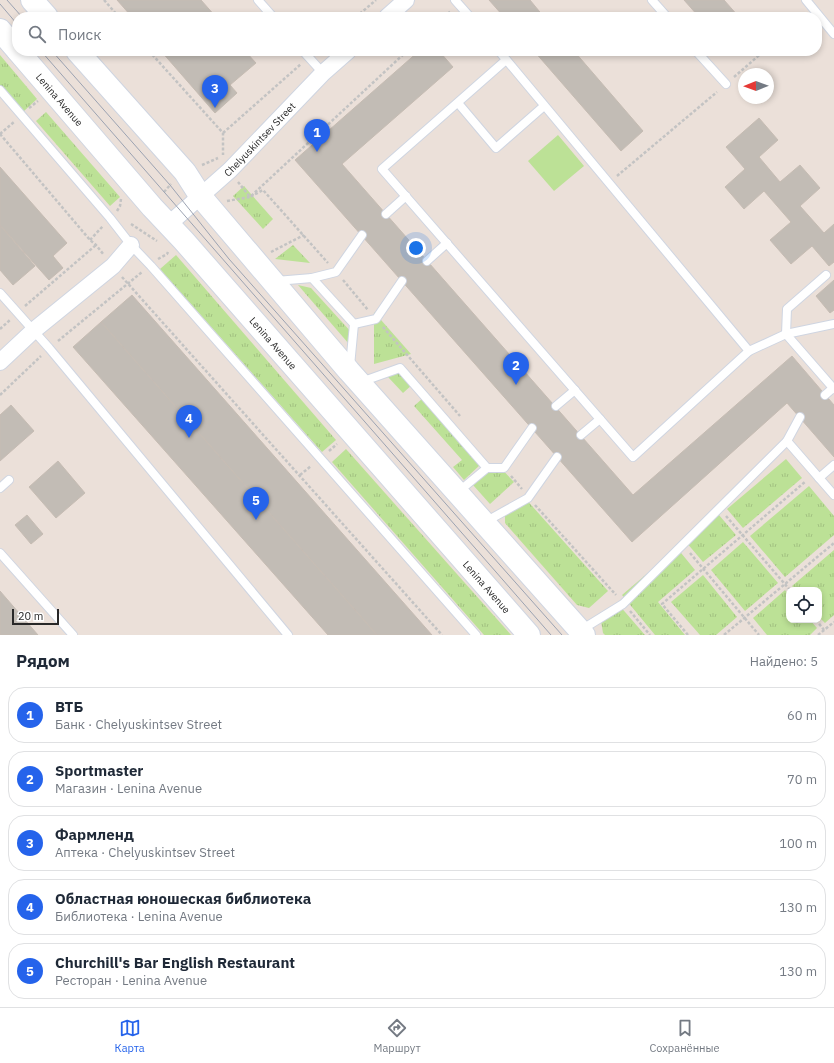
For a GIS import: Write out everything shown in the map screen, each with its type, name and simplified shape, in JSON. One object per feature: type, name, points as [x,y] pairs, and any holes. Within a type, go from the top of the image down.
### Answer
[{"type":"main road","points":[[32,0],[43,12]]},
{"type":"main road","name":"Lenina Avenue","points":[[0,30],[12,44]]},
{"type":"main road","name":"Lenina Avenue","points":[[22,56],[152,207],[163,233],[184,241],[529,635]]},
{"type":"main road","points":[[81,56],[185,172],[201,197],[354,377],[582,633]]},
{"type":"street","points":[[391,12],[400,2]]},
{"type":"street","name":"Chelyuskintsev Street","points":[[163,233],[230,170],[322,73],[342,56]]},
{"type":"street","points":[[0,362],[33,331],[113,266],[131,246]]},
{"type":"lane","points":[[258,0],[269,12]]},
{"type":"lane","points":[[455,0],[466,12]]},
{"type":"lane","points":[[652,0],[663,12]]},
{"type":"lane","points":[[806,0],[816,12]]},
{"type":"lane","points":[[822,19],[834,34]]},
{"type":"lane","points":[[503,56],[749,350]]},
{"type":"lane","points":[[701,56],[726,84]]},
{"type":"lane","points":[[308,58],[322,73]]},
{"type":"lane","points":[[506,60],[382,169],[633,457],[749,350],[786,334],[834,324]]},
{"type":"lane","points":[[0,90],[110,218],[131,246],[172,289],[476,635]]},
{"type":"lane","points":[[458,103],[496,148],[544,106]]},
{"type":"lane","points":[[386,214],[406,196]]},
{"type":"lane","points":[[273,281],[312,278],[336,272],[362,235]]},
{"type":"lane","points":[[426,261],[447,243]]},
{"type":"lane","points":[[825,395],[834,389],[786,334],[787,309],[826,275]]},
{"type":"lane","points":[[312,278],[354,324],[354,377],[400,368],[487,468]]},
{"type":"lane","points":[[354,324],[376,319],[402,282]]},
{"type":"lane","points":[[0,293],[49,348],[288,635]]},
{"type":"lane","points":[[556,406],[575,390]]},
{"type":"lane","points":[[582,633],[623,604],[787,441],[800,418]]},
{"type":"lane","points":[[581,436],[600,419]]},
{"type":"lane","points":[[457,493],[487,468],[504,468],[532,428]]},
{"type":"lane","points":[[787,441],[834,495]]},
{"type":"lane","points":[[484,523],[528,498],[557,457]]},
{"type":"lane","points":[[817,476],[834,465]]},
{"type":"lane","points":[[0,488],[9,480]]},
{"type":"lane","points":[[0,553],[73,635]]},
{"type":"path","points":[[104,0],[115,12]]},
{"type":"path","points":[[362,12],[376,0]]},
{"type":"path","points":[[153,56],[223,134],[308,58]]},
{"type":"path","points":[[219,218],[232,210],[224,201],[250,197],[402,56]]},
{"type":"path","points":[[609,183],[758,56]]},
{"type":"path","points":[[0,134],[90,240]]},
{"type":"path","points":[[127,222],[163,233]]},
{"type":"path","points":[[268,254],[304,236]]},
{"type":"path","points":[[156,260],[167,254],[169,250],[184,241]]},
{"type":"path","points":[[0,330],[96,245]]},
{"type":"path","points":[[0,395],[49,348],[127,283],[442,635]]},
{"type":"path","points":[[688,635],[662,604],[817,476]]},
{"type":"path","points":[[719,508],[788,587]]},
{"type":"path","points":[[724,635],[834,543]]},
{"type":"path","points":[[682,545],[759,635]]},
{"type":"path","points":[[818,635],[834,622]]},
{"type":"path","points":[[818,623],[824,630]]},
{"type":"green space","points":[[0,55],[37,99],[23,112],[0,85]]},
{"type":"green space","points":[[46,112],[120,197],[110,206],[36,121]]},
{"type":"green space","points":[[558,135],[584,166],[554,191],[528,161]]},
{"type":"green space","points":[[244,186],[273,219],[263,229],[233,196]]},
{"type":"green space","points":[[293,245],[310,263],[275,259]]},
{"type":"green space","points":[[176,255],[336,440],[322,452],[160,269]]},
{"type":"green space","points":[[298,285],[311,288],[352,333],[349,344]]},
{"type":"green space","points":[[374,312],[411,354],[374,364]]},
{"type":"green space","points":[[398,369],[413,384],[403,393],[388,377],[390,373]]},
{"type":"green space","points":[[423,398],[481,464],[464,480],[453,467],[462,460],[414,406]]},
{"type":"green space","points":[[346,449],[511,635],[484,635],[332,462]]},
{"type":"green space","points":[[786,459],[802,478],[743,528],[727,509]]},
{"type":"green space","points":[[497,464],[514,482],[490,504],[473,485]]},
{"type":"green space","points":[[809,486],[834,516],[834,535],[785,577],[750,536]]},
{"type":"green space","points":[[524,497],[608,591],[589,608],[577,605],[505,523],[505,513]]},
{"type":"green space","points":[[719,515],[736,535],[703,562],[686,542]]},
{"type":"green space","points":[[743,542],[778,583],[745,611],[711,570]]},
{"type":"green space","points":[[677,548],[695,570],[658,602],[685,635],[655,635],[622,595]]},
{"type":"green space","points":[[834,550],[834,615],[825,623],[822,620],[822,587],[792,586]]},
{"type":"green space","points":[[703,575],[737,617],[716,635],[700,635],[671,602]]},
{"type":"green space","points":[[785,590],[786,623],[813,623],[817,628],[810,635],[767,635],[753,618]]},
{"type":"green space","points":[[619,605],[645,635],[605,635],[603,633],[601,621]]},
{"type":"building","points":[[117,0],[201,0],[212,12],[128,12]]},
{"type":"building","points":[[489,0],[530,0],[540,12],[500,12]]},
{"type":"building","points":[[684,0],[724,0],[735,12],[695,12]]},
{"type":"building","points":[[165,56],[250,56],[256,63],[230,85],[237,93],[215,113]]},
{"type":"building","points":[[413,56],[443,56],[453,67],[342,164],[633,495],[792,356],[834,405],[834,457],[787,403],[632,542],[295,160]]},
{"type":"building","points":[[538,56],[578,56],[643,131],[621,151]]},
{"type":"building","points":[[759,118],[778,140],[759,157],[780,182],[800,165],[820,188],[800,206],[824,233],[834,224],[834,262],[829,266],[812,246],[791,264],[770,240],[791,222],[764,191],[744,209],[725,187],[745,169],[726,147]]},
{"type":"building","points":[[0,167],[67,243],[53,256],[63,268],[49,280],[0,225]]},
{"type":"building","points":[[0,225],[35,266],[13,285],[0,270]]},
{"type":"building","points":[[834,280],[834,310],[830,313],[816,296]]},
{"type":"building","points":[[132,295],[432,635],[377,635],[101,322]]},
{"type":"building","points":[[101,322],[377,635],[328,635],[73,347]]},
{"type":"building","points":[[11,405],[34,431],[0,461],[0,415]]},
{"type":"building","points":[[58,461],[85,493],[56,518],[29,487]]},
{"type":"building","points":[[27,515],[43,534],[31,544],[15,525]]},
{"type":"building","points":[[0,591],[38,635],[0,635]]},
{"type":"tram line","points":[[7,0],[18,12]]},
{"type":"tram line","points":[[0,4],[12,18]]},
{"type":"tram line","points":[[45,56],[551,635]]},
{"type":"tram line","points":[[56,56],[170,185],[229,259],[562,635]]},
{"type":"place","name":"Фармленд","points":[[215,108]]},
{"type":"place","name":"ВТБ","points":[[317,152]]},
{"type":"place","name":"Sportmaster","points":[[516,385]]},
{"type":"place","name":"Областная юношеская библиотека","points":[[189,438]]},
{"type":"place","name":"Churchill's Bar English Restaurant","points":[[256,520]]}]
